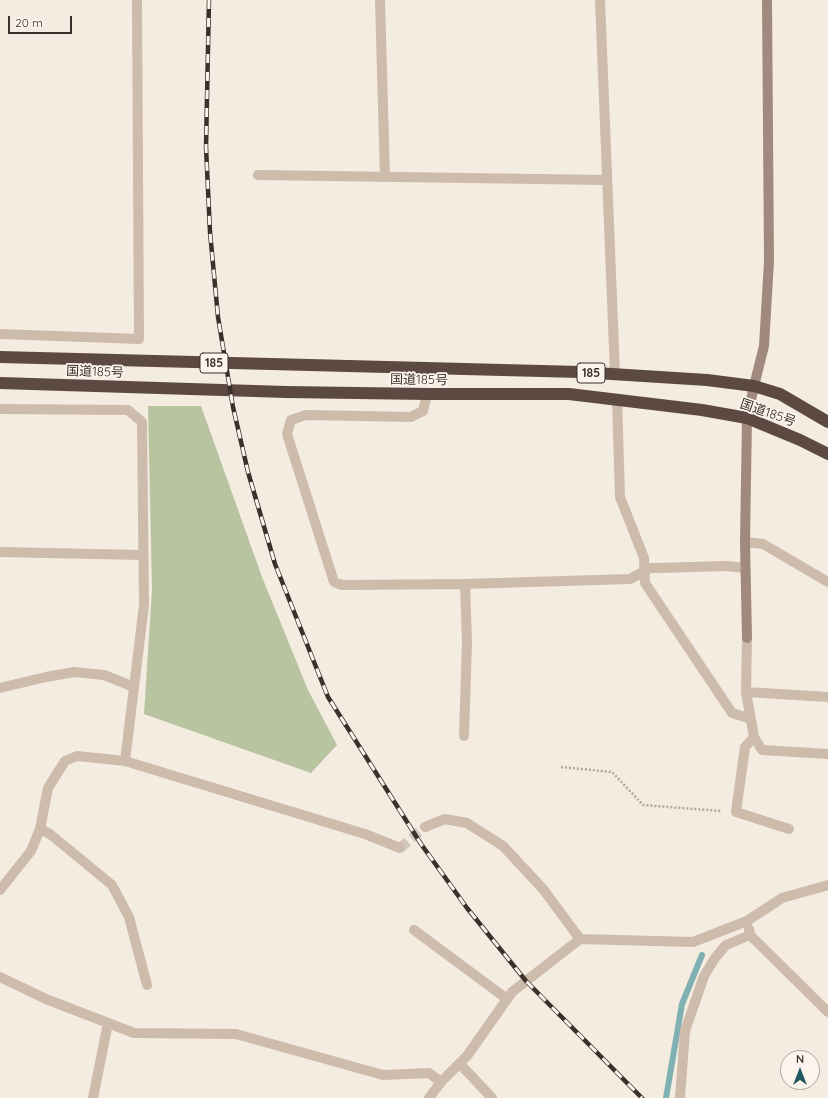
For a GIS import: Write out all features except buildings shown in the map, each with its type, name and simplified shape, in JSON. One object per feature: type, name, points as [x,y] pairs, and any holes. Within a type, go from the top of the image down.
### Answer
[{"type":"highway","name":"国道185号","points":[[0,357],[616,374],[708,380],[754,386],[780,394],[828,422]]},
{"type":"highway","name":"国道185号","points":[[0,383],[286,392],[569,394],[702,410],[747,418],[800,440],[828,454]]},
{"type":"street","points":[[0,334],[139,339],[137,0]]},
{"type":"street","points":[[380,0],[384,177]]},
{"type":"street","points":[[600,0],[616,374]]},
{"type":"street","points":[[767,0],[769,261],[764,346],[747,418],[744,542],[747,638],[746,692],[754,737],[762,750],[828,754]]},
{"type":"street","points":[[258,175],[607,180]]},
{"type":"street","points":[[427,394],[423,411],[411,417],[306,415],[291,420],[287,434],[334,582],[342,585],[465,584],[630,579],[644,571],[658,568],[726,566],[745,568]]},
{"type":"street","points":[[617,399],[620,497],[644,558],[645,583],[732,713],[751,718]]},
{"type":"street","points":[[0,409],[128,410],[142,422],[144,606],[125,761]]},
{"type":"street","points":[[744,542],[763,544],[828,582]]},
{"type":"street","points":[[0,552],[143,555]]},
{"type":"street","points":[[464,736],[467,642],[465,584]]},
{"type":"street","points":[[0,688],[74,672],[104,675],[134,687]]},
{"type":"street","points":[[746,692],[828,697]]},
{"type":"street","points":[[754,737],[745,747],[736,812],[789,829]]},
{"type":"street","points":[[0,890],[32,851],[40,829],[48,788],[65,762],[77,756],[125,761],[365,834],[400,848]]},
{"type":"street","points":[[424,827],[445,818],[467,823],[503,846],[543,889],[580,939]]},
{"type":"street","points":[[40,829],[50,834],[112,886],[129,917],[147,986]]},
{"type":"street","points":[[429,1098],[441,1082],[467,1056],[512,992],[580,939],[693,942],[747,921],[782,898],[828,885]]},
{"type":"street","points":[[747,921],[750,935],[828,1012]]},
{"type":"street","points":[[414,930],[507,998]]},
{"type":"street","points":[[680,1098],[685,1031],[692,1007],[704,976],[715,958],[726,945],[750,935]]},
{"type":"street","points":[[0,977],[46,999],[134,1033],[236,1034],[383,1075],[429,1073],[441,1082]]},
{"type":"street","points":[[93,1098],[108,1023]]},
{"type":"street","points":[[460,1064],[492,1098]]},
{"type":"path","points":[[561,767],[612,772],[643,805],[736,812]]},
{"type":"green space","points":[[148,406],[201,406],[262,577],[308,690],[337,745],[311,773],[144,714],[152,590]]},
{"type":"waterway","points":[[666,1098],[682,1004],[702,955]]},
{"type":"tunnel","points":[[400,848],[425,827]]},
{"type":"railway","points":[[209,0],[206,147],[210,232],[218,317],[233,407],[248,472],[275,564],[328,697],[421,844],[467,908],[526,981],[642,1098]]}]
